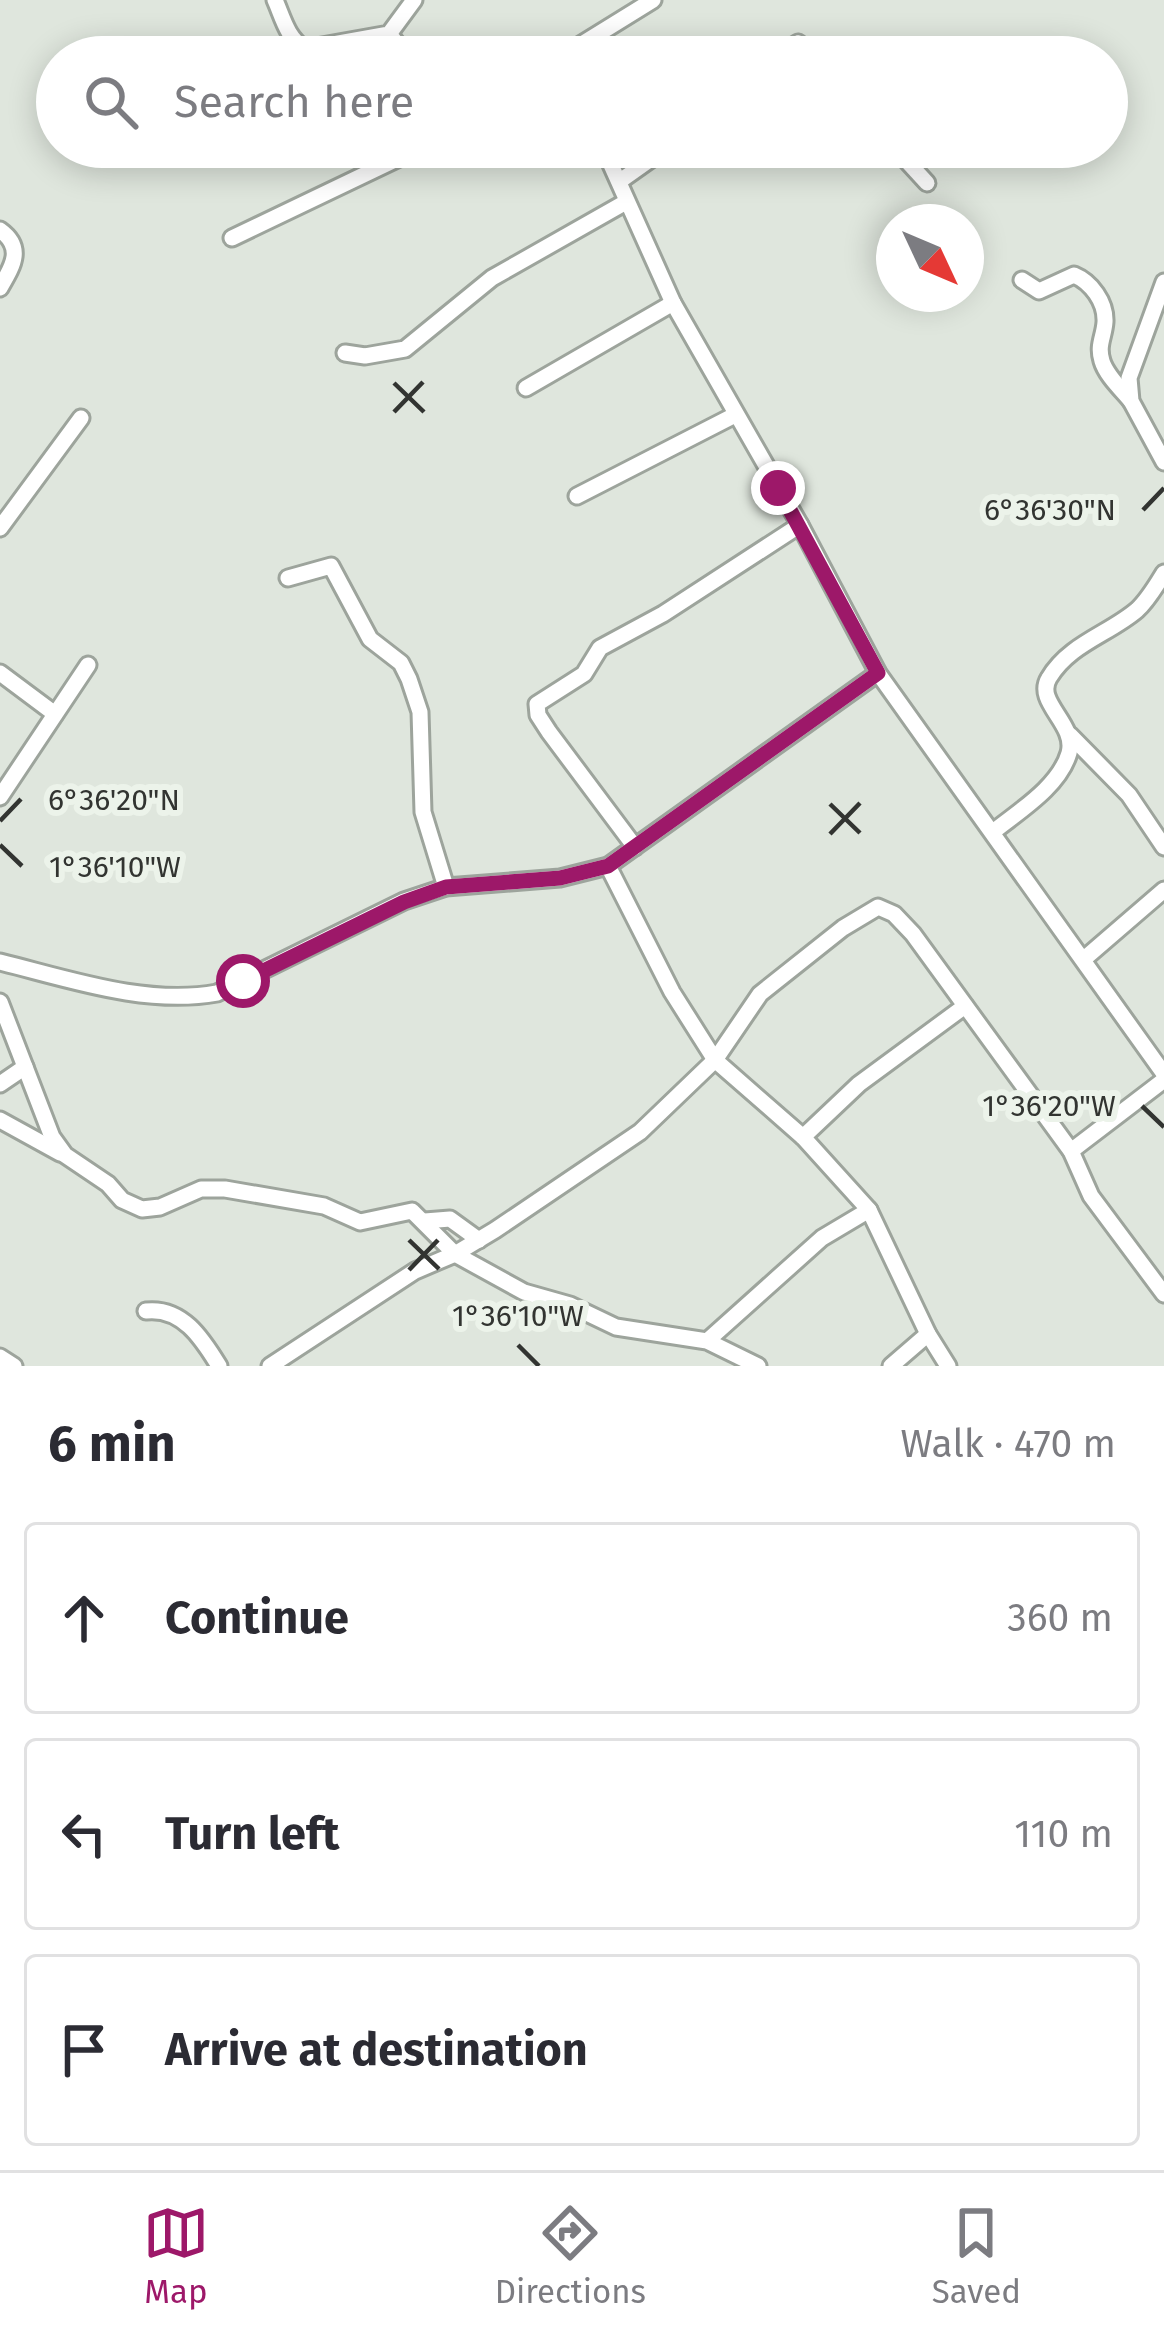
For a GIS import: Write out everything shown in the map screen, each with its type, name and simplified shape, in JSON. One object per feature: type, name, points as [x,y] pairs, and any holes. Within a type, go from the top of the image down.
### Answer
[{"type":"street","points":[[275,0],[292,36]]},
{"type":"street","points":[[378,36],[389,34],[414,0]]},
{"type":"street","points":[[594,36],[649,1]]},
{"type":"street","points":[[232,238],[378,168]]},
{"type":"street","points":[[614,168],[673,303],[878,673],[1164,1077],[1071,1151]]},
{"type":"street","points":[[620,181],[638,168]]},
{"type":"street","points":[[913,168],[926,183]]},
{"type":"street","points":[[345,353],[365,356],[405,349],[492,278],[626,202]]},
{"type":"street","points":[[0,230],[14,246],[16,259],[0,288]]},
{"type":"street","points":[[1022,280],[1039,291],[1074,275],[1090,284],[1105,322],[1099,341],[1102,365],[1131,401],[1164,462]]},
{"type":"street","points":[[1131,401],[1130,378],[1164,282]]},
{"type":"street","points":[[526,388],[673,303]]},
{"type":"street","points":[[577,496],[735,415]]},
{"type":"street","points":[[0,528],[81,418]]},
{"type":"street","points":[[635,847],[548,732],[537,704],[584,674],[600,648],[663,614],[800,525]]},
{"type":"street","points":[[288,578],[331,566],[370,639],[401,663],[420,712],[423,812],[446,887]]},
{"type":"street","points":[[1164,573],[1139,608],[1073,651],[1046,682],[1045,693],[1070,735],[1129,795],[1164,847]]},
{"type":"street","points":[[0,797],[88,665]]},
{"type":"street","points":[[0,673],[55,714]]},
{"type":"street","points":[[0,962],[101,987],[194,997],[217,993],[404,902],[446,887],[560,878],[608,866],[878,673]]},
{"type":"street","points":[[993,832],[1055,778],[1070,748],[1070,735]]},
{"type":"street","points":[[608,866],[672,992],[715,1060],[802,1137],[869,1210],[948,1366]]},
{"type":"street","points":[[1084,959],[1164,890]]},
{"type":"street","points":[[270,1366],[415,1271],[479,1240],[640,1132],[715,1060],[760,994],[843,928],[878,907],[894,914],[913,934],[1071,1151],[1091,1196],[1164,1294]]},
{"type":"street","points":[[0,1002],[52,1137],[65,1155]]},
{"type":"street","points":[[802,1137],[859,1084],[965,1006]]},
{"type":"street","points":[[0,1084],[25,1066]]},
{"type":"street","points":[[0,1120],[65,1155],[109,1184],[122,1200],[142,1208],[160,1207],[201,1189],[225,1189],[324,1206],[360,1222],[412,1211],[455,1254],[524,1292],[570,1305],[616,1327],[707,1341],[758,1366]]},
{"type":"street","points":[[707,1341],[822,1238],[869,1210]]},
{"type":"street","points":[[425,1220],[450,1219],[479,1240]]},
{"type":"street","points":[[146,1311],[174,1313],[201,1338],[219,1366]]},
{"type":"street","points":[[891,1366],[928,1334]]},
{"type":"street","points":[[0,1357],[14,1366]]},
{"type":"route","points":[[243,981],[404,902],[446,887],[560,878],[608,866],[878,673],[778,488]]}]
